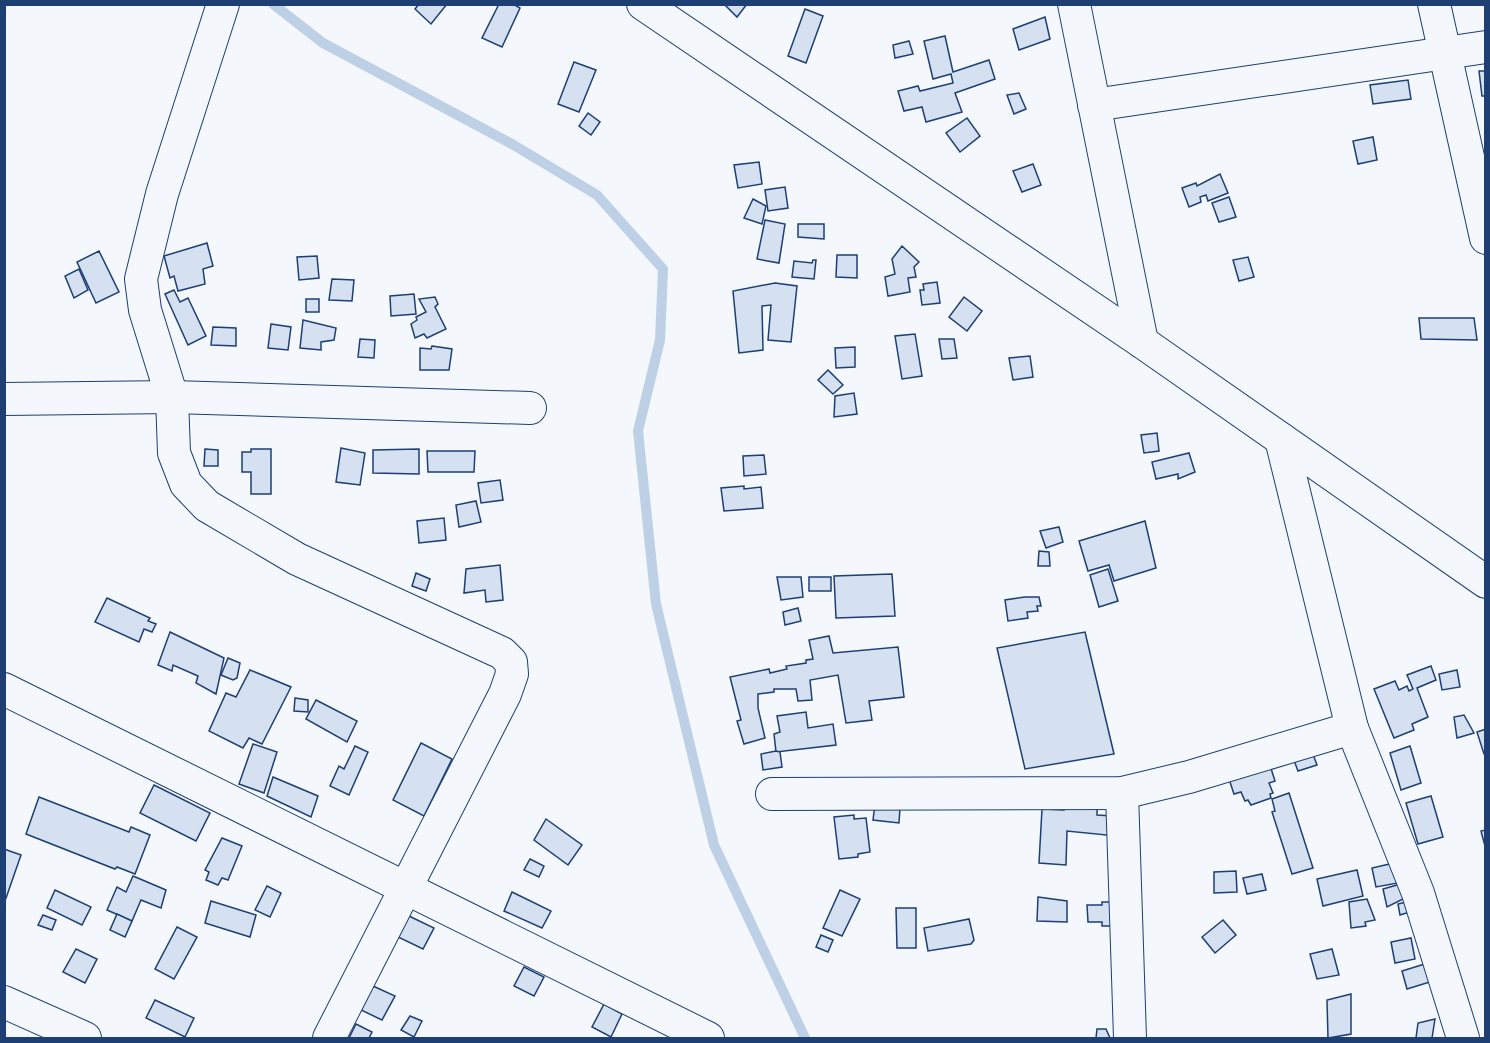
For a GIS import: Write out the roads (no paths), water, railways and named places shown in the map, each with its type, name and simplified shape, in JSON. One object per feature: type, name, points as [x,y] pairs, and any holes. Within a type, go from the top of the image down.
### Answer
[{"type":"street","points":[[223,4],[162,194],[141,279],[145,310],[172,397],[174,453],[186,484],[207,506],[297,559],[502,653],[511,662],[512,674],[505,694],[328,1038]]},
{"type":"street","points":[[644,4],[1142,342],[1485,582]]},
{"type":"street","points":[[1074,4],[1142,342]]},
{"type":"street","points":[[1434,4],[1485,238]]},
{"type":"street","points":[[1094,105],[1443,51],[1485,47]]},
{"type":"street","points":[[4,399],[172,397],[530,408]]},
{"type":"street","points":[[1281,439],[1352,728],[1418,893],[1463,1038]]},
{"type":"street","points":[[4,689],[708,1038]]},
{"type":"street","points":[[772,794],[1122,793],[1189,777],[1352,728]]},
{"type":"street","points":[[1122,793],[1130,1038]]},
{"type":"street","points":[[4,1002],[85,1038]]},
{"type":"waterway","points":[[273,4],[323,43],[512,144],[597,195],[663,269],[660,340],[638,431],[656,604],[714,845],[805,1038]]}]
